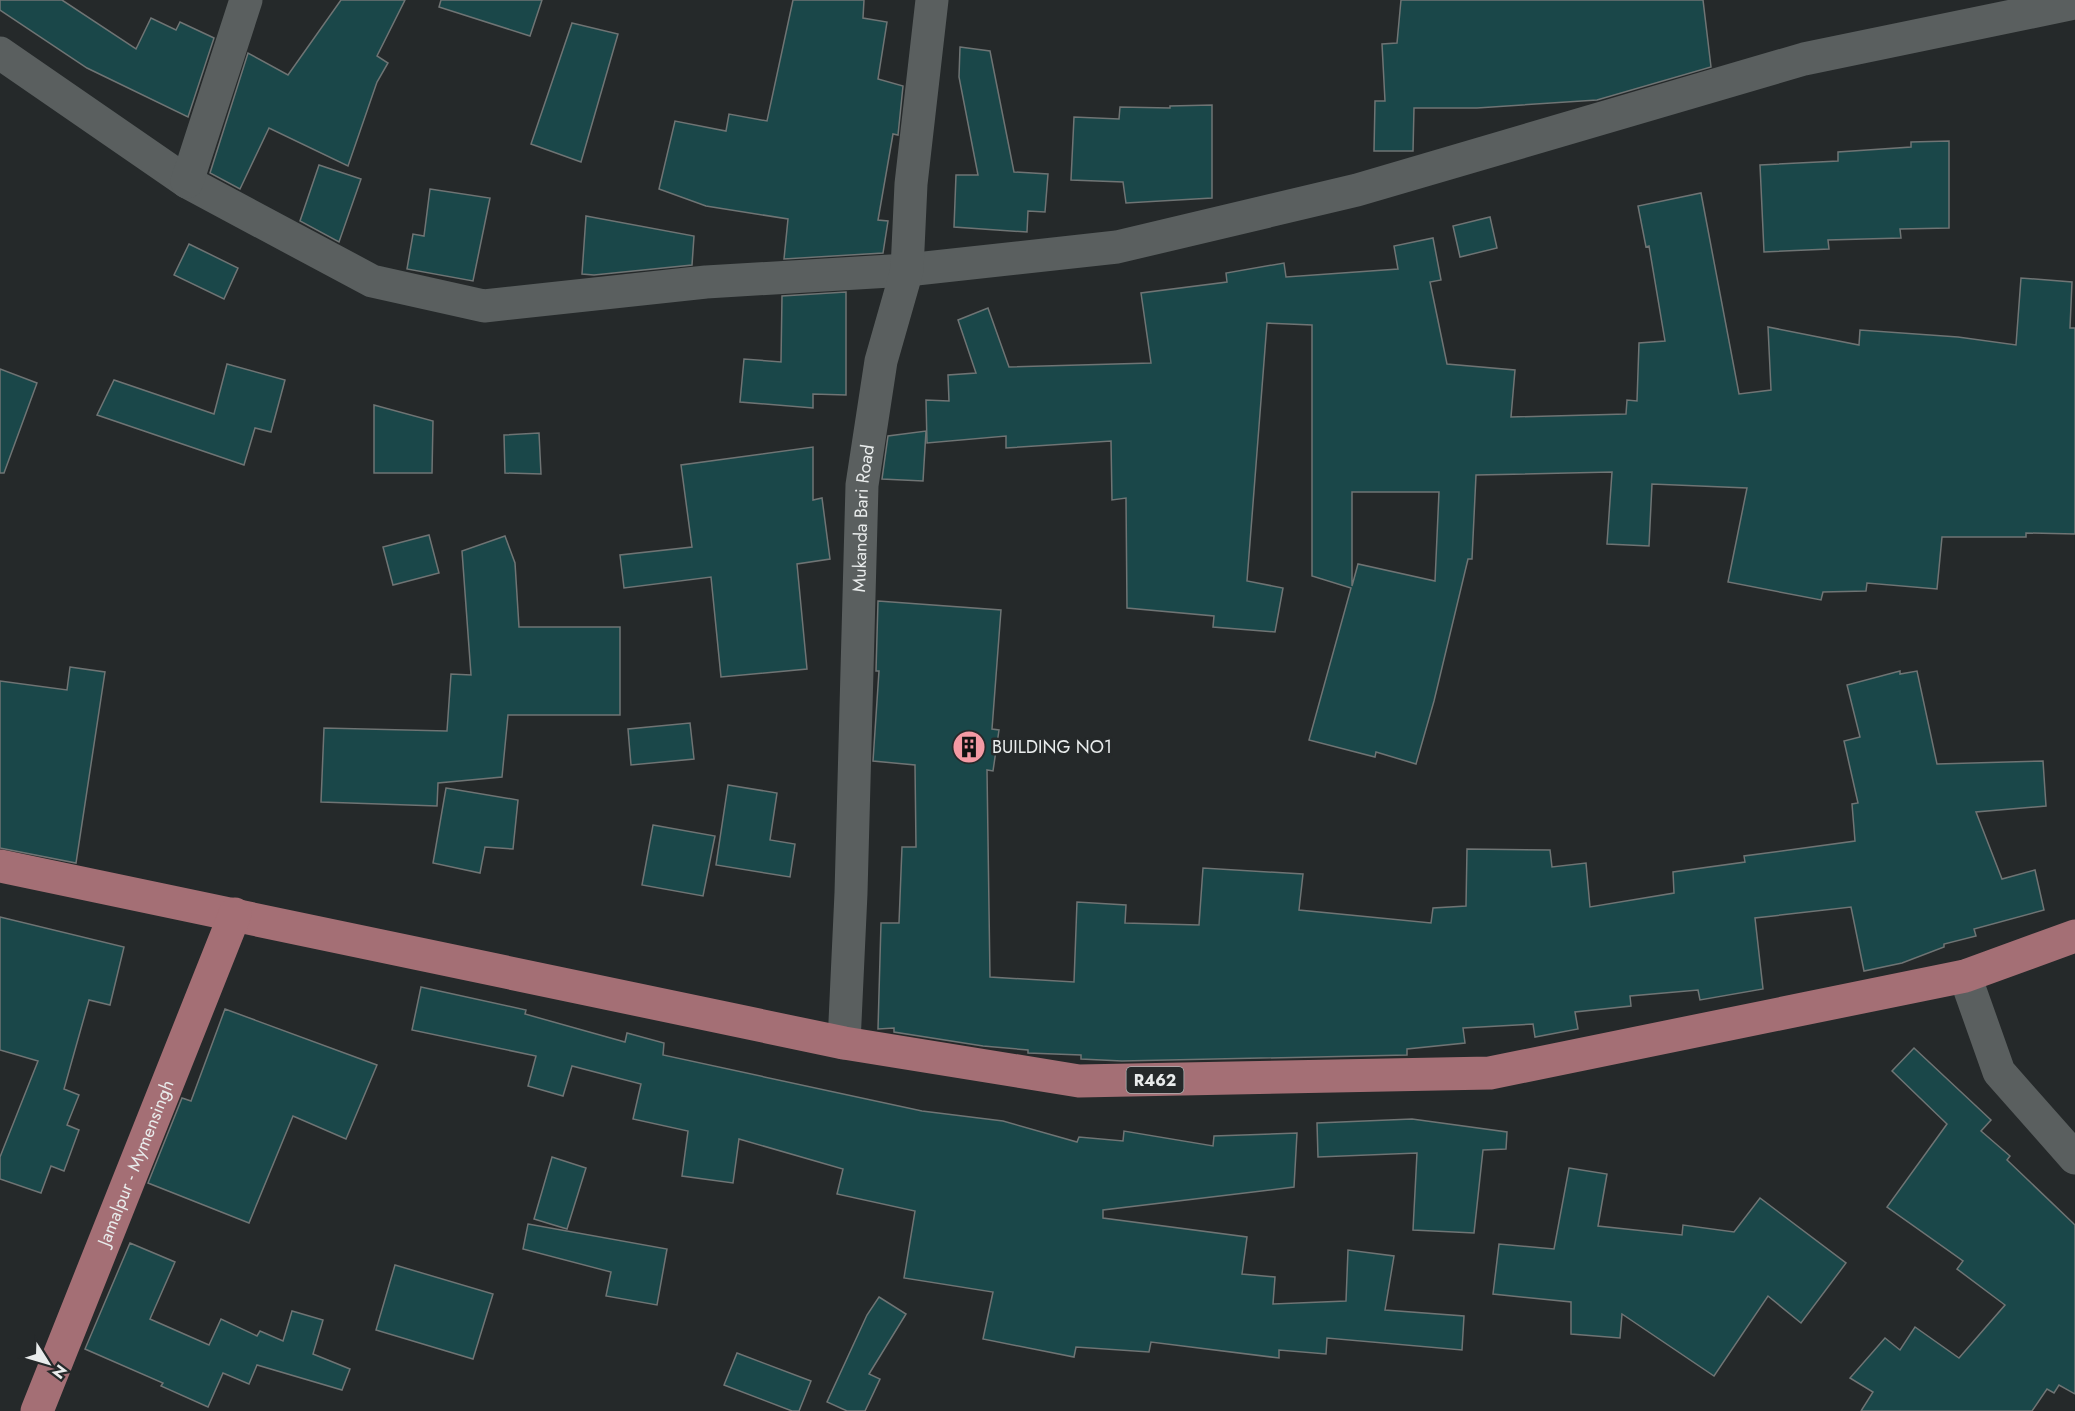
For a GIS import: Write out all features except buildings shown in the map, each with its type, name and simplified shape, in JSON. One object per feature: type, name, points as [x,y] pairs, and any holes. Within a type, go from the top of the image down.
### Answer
[{"type":"main road","points":[[0,866],[235,914]]},
{"type":"main road","name":"R462","points":[[235,914],[844,1043],[1080,1081],[1490,1073],[1965,976],[2075,936]]},
{"type":"main road","name":"Jamalpur - Mymensingh","points":[[36,1411],[235,914]]},
{"type":"street","points":[[187,182],[246,0]]},
{"type":"street","name":"Mukanda Bari Road","points":[[844,1043],[851,893],[862,485],[881,361],[907,270],[911,184],[932,0]]},
{"type":"street","points":[[0,53],[187,182],[372,281],[484,306],[706,282],[907,270],[1117,247],[1358,190],[1804,59],[2075,3]]},
{"type":"street","points":[[1965,976],[1999,1072],[2075,1158]]},
{"type":"place","name":"BUILDING NO1","points":[[969,747]]}]
